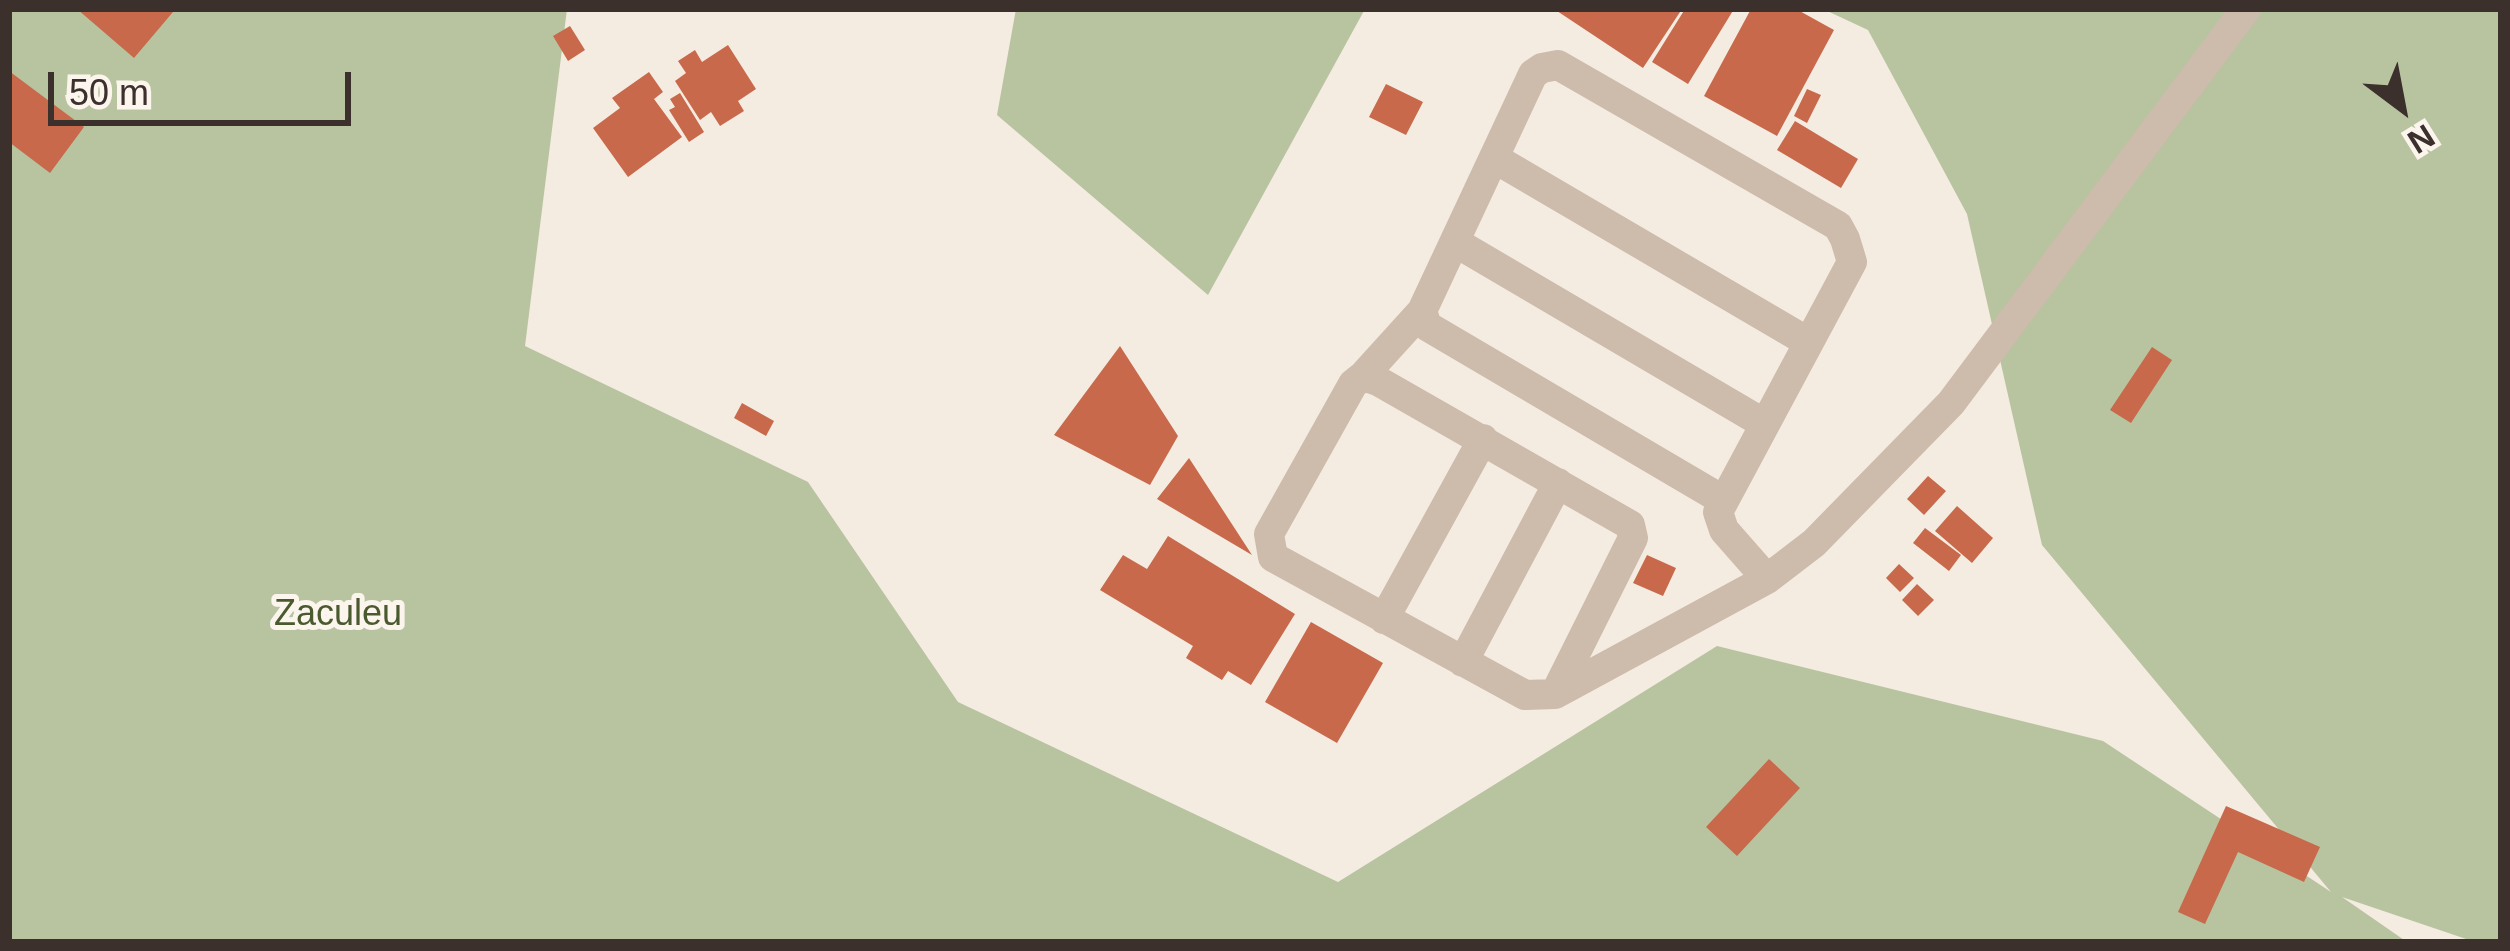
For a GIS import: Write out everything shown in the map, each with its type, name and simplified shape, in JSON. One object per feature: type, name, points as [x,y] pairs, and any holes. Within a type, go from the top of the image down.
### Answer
[{"type":"street","points":[[1767,580],[1724,530],[1718,512],[1852,262],[1838,226],[1558,65],[1533,74],[1422,311],[1352,384],[1269,534],[1268,548],[1273,557],[1525,695],[1555,694],[1767,580],[1814,543],[1951,403],[2246,9]]},
{"type":"street","points":[[1494,158],[1808,342]]},
{"type":"street","points":[[1455,242],[1763,423]]},
{"type":"street","points":[[1422,311],[1436,335],[1721,499]]},
{"type":"street","points":[[1363,376],[1630,525],[1634,538],[1555,694]]},
{"type":"street","points":[[1384,619],[1484,440]]},
{"type":"street","points":[[1463,662],[1558,483]]},
{"type":"green space","name":"Zaculeu","points":[[9,9],[567,9],[525,346],[808,482],[958,702],[1338,882],[1717,646],[2103,741],[2331,892],[2042,545],[1967,214],[1868,30],[1823,9],[2501,9],[2501,942],[2475,942],[2342,897],[2407,942],[9,942]]},
{"type":"green space","points":[[1016,9],[1365,9],[1208,295],[997,115]]},
{"type":"building","points":[[77,9],[170,9],[173,12],[134,58]]},
{"type":"building","points":[[1554,9],[1682,9],[1643,68]]},
{"type":"building","points":[[1685,9],[1734,9],[1688,84],[1652,62]]},
{"type":"building","points":[[1751,9],[1796,9],[1834,30],[1777,136],[1704,96]]},
{"type":"building","points":[[570,26],[585,50],[568,61],[553,36]]},
{"type":"building","points":[[728,45],[756,89],[738,101],[744,111],[720,126],[711,112],[700,120],[675,81],[686,73],[678,61],[695,50],[702,62]]},
{"type":"building","points":[[9,71],[84,127],[50,173],[9,142]]},
{"type":"building","points":[[649,72],[663,92],[654,99],[682,137],[628,177],[593,128],[620,108],[612,98]]},
{"type":"building","points":[[1386,84],[1423,102],[1406,135],[1369,117]]},
{"type":"building","points":[[1807,89],[1821,95],[1807,123],[1794,116]]},
{"type":"building","points":[[680,93],[704,132],[689,142],[669,110],[675,107],[670,99]]},
{"type":"building","points":[[1795,121],[1858,159],[1841,188],[1777,150]]},
{"type":"building","points":[[1120,346],[1178,436],[1150,485],[1054,435]]},
{"type":"building","points":[[2152,347],[2172,360],[2131,423],[2110,410]]},
{"type":"building","points":[[742,403],[774,421],[766,436],[734,418]]},
{"type":"building","points":[[1189,458],[1252,555],[1157,499]]},
{"type":"building","points":[[1928,476],[1946,491],[1924,515],[1907,499]]},
{"type":"building","points":[[1957,506],[1993,538],[1972,563],[1935,531]]},
{"type":"building","points":[[1925,528],[1961,555],[1949,571],[1913,543]]},
{"type":"building","points":[[1168,536],[1295,614],[1251,685],[1228,671],[1222,680],[1186,658],[1193,646],[1100,590],[1123,555],[1147,569]]},
{"type":"building","points":[[1647,555],[1676,568],[1663,596],[1633,583]]},
{"type":"building","points":[[1899,564],[1914,578],[1900,592],[1886,578]]},
{"type":"building","points":[[1917,584],[1934,600],[1918,616],[1902,600]]},
{"type":"building","points":[[1311,622],[1383,663],[1337,743],[1265,702]]},
{"type":"building","points":[[1769,759],[1800,788],[1737,856],[1706,827]]},
{"type":"building","points":[[2226,806],[2320,847],[2304,882],[2238,852],[2205,924],[2178,912]]}]
